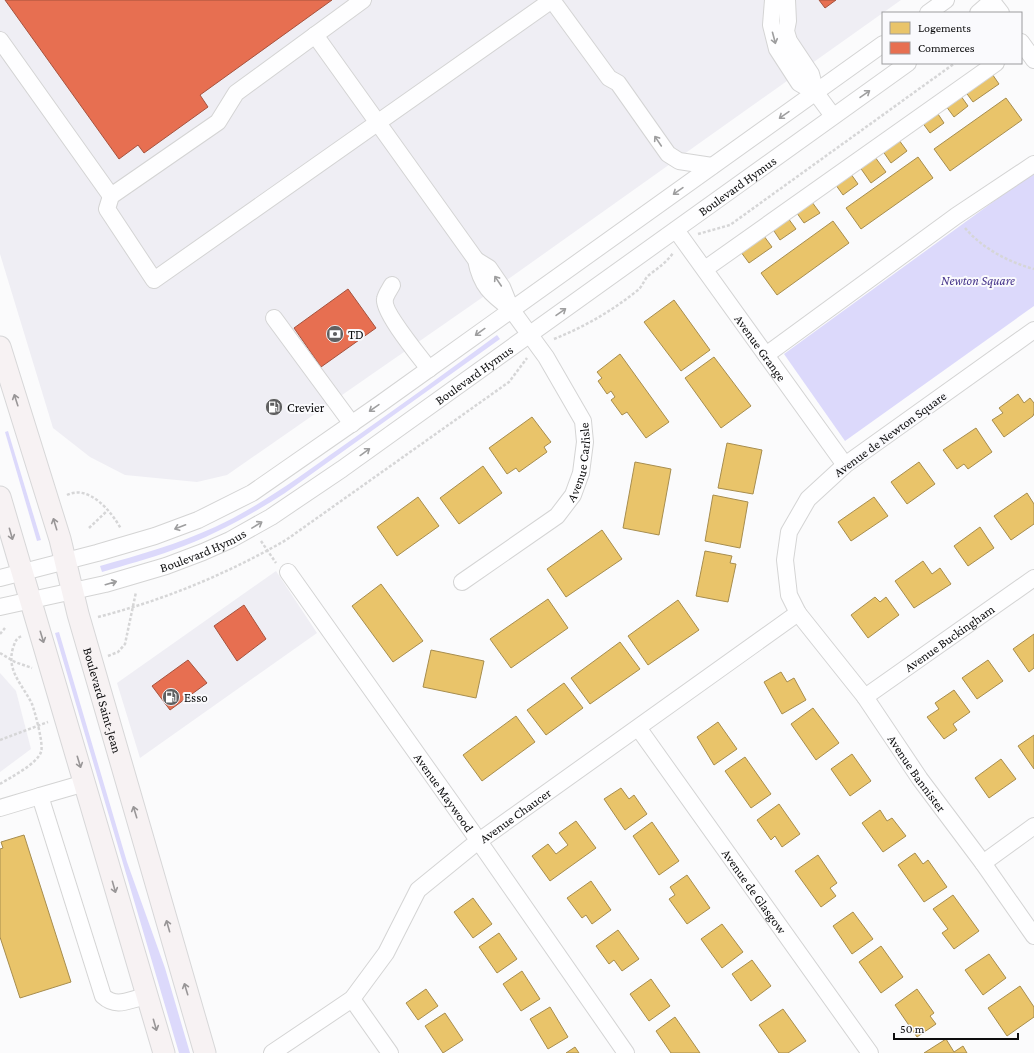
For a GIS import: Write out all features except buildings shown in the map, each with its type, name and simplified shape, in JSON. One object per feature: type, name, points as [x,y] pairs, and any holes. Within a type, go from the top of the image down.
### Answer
[{"type":"main road","name":"Boulevard Saint-Jean","points":[[0,347],[58,532],[72,591],[117,750],[206,1053]]},
{"type":"main road","points":[[0,497],[164,1053]]},
{"type":"street","points":[[362,0],[236,93],[218,122],[111,196],[106,209],[154,280],[552,0],[609,78],[618,83],[668,154],[679,161],[712,166]]},
{"type":"street","points":[[773,0],[771,25],[777,49],[800,83],[816,93],[833,116]]},
{"type":"street","points":[[787,0],[788,21],[786,31],[789,41],[811,74],[816,93]]},
{"type":"street","points":[[929,12],[946,0]]},
{"type":"street","points":[[980,12],[994,4]]},
{"type":"street","points":[[315,35],[476,260],[479,276],[492,295],[512,309]]},
{"type":"street","points":[[0,40],[111,196]]},
{"type":"street","points":[[0,578],[155,536],[216,512],[272,480],[882,45]]},
{"type":"street","points":[[1022,45],[1034,60]]},
{"type":"street","name":"Boulevard Hymus","points":[[0,607],[105,584],[166,566],[203,552],[250,529],[330,476],[907,64]]},
{"type":"street","points":[[704,269],[995,64]]},
{"type":"street","points":[[766,355],[956,216],[1034,164]]},
{"type":"street","name":"Avenue Grange","points":[[676,230],[845,465]]},
{"type":"street","points":[[392,285],[385,300],[386,308],[429,369]]},
{"type":"street","name":"Avenue Carlisle","points":[[462,582],[557,516],[573,496],[581,473],[585,442],[583,421],[546,357],[512,309]]},
{"type":"street","points":[[274,318],[352,424]]},
{"type":"street","name":"Avenue de Newton Square","points":[[798,613],[789,595],[785,560],[789,532],[808,499],[845,465],[1034,330]]},
{"type":"street","name":"Avenue Maywood","points":[[282,570],[480,843],[626,1053]]},
{"type":"street","name":"Avenue Buckingham","points":[[865,698],[1034,578]]},
{"type":"street","name":"Avenue Bannister","points":[[798,613],[865,698],[920,779],[983,863],[1034,936]]},
{"type":"street","name":"Avenue Chaucer","points":[[272,1053],[352,999],[386,953],[418,890],[472,846],[480,843],[798,613]]},
{"type":"street","name":"Avenue de Glasgow","points":[[639,728],[870,1053]]},
{"type":"street","points":[[0,808],[85,783]]},
{"type":"street","points":[[40,796],[103,996],[110,1001],[120,1004],[132,998],[147,996]]},
{"type":"street","points":[[983,863],[1034,826]]},
{"type":"street","points":[[352,999],[390,1053]]},
{"type":"path","name":"Boulevard Hymus","points":[[702,233],[730,224],[954,64]]},
{"type":"path","points":[[956,216],[972,236],[1001,257],[1034,269]]},
{"type":"path","points":[[556,338],[563,336],[579,326],[597,320],[638,290],[646,279],[671,259],[671,256]]},
{"type":"path","name":"Boulevard Hymus","points":[[104,616],[203,582],[268,550],[334,508],[509,382],[524,361]]},
{"type":"path","points":[[68,495],[79,491],[88,494],[107,511],[121,529]]},
{"type":"path","points":[[89,528],[107,511]]},
{"type":"path","points":[[260,540],[282,570]]},
{"type":"path","points":[[108,656],[118,652],[125,644],[136,592]]},
{"type":"path","points":[[0,634],[5,628]]},
{"type":"path","points":[[0,784],[39,756],[42,748],[35,713],[16,677],[11,660],[17,639],[20,636]]},
{"type":"path","points":[[0,653],[11,660],[35,669]]},
{"type":"path","points":[[0,740],[50,721]]},
{"type":"shaded area","points":[[0,0],[901,0],[882,12],[882,14],[483,297],[227,475],[197,482],[125,475],[90,457],[53,428],[0,254]]},
{"type":"shaded area","points":[[276,571],[317,633],[140,758],[117,683]]},
{"type":"shaded area","points":[[0,673],[16,691],[31,749],[0,772]]},
{"type":"green space","name":"Newton Square","points":[[1034,172],[1034,306],[845,441],[784,354]]},
{"type":"green space","points":[[497,335],[500,339],[285,493],[258,510],[217,532],[188,544],[102,572],[100,566],[187,539],[232,519],[248,510],[360,434]]},
{"type":"green space","points":[[8,431],[41,540],[37,541],[5,432]]},
{"type":"green space","points":[[59,632],[127,862],[165,968],[190,1053],[179,1053],[55,633]]},
{"type":"place","name":"TD","points":[[335,334]]},
{"type":"place","name":"Crevier","points":[[274,407]]},
{"type":"place","name":"Esso","points":[[171,697]]}]
